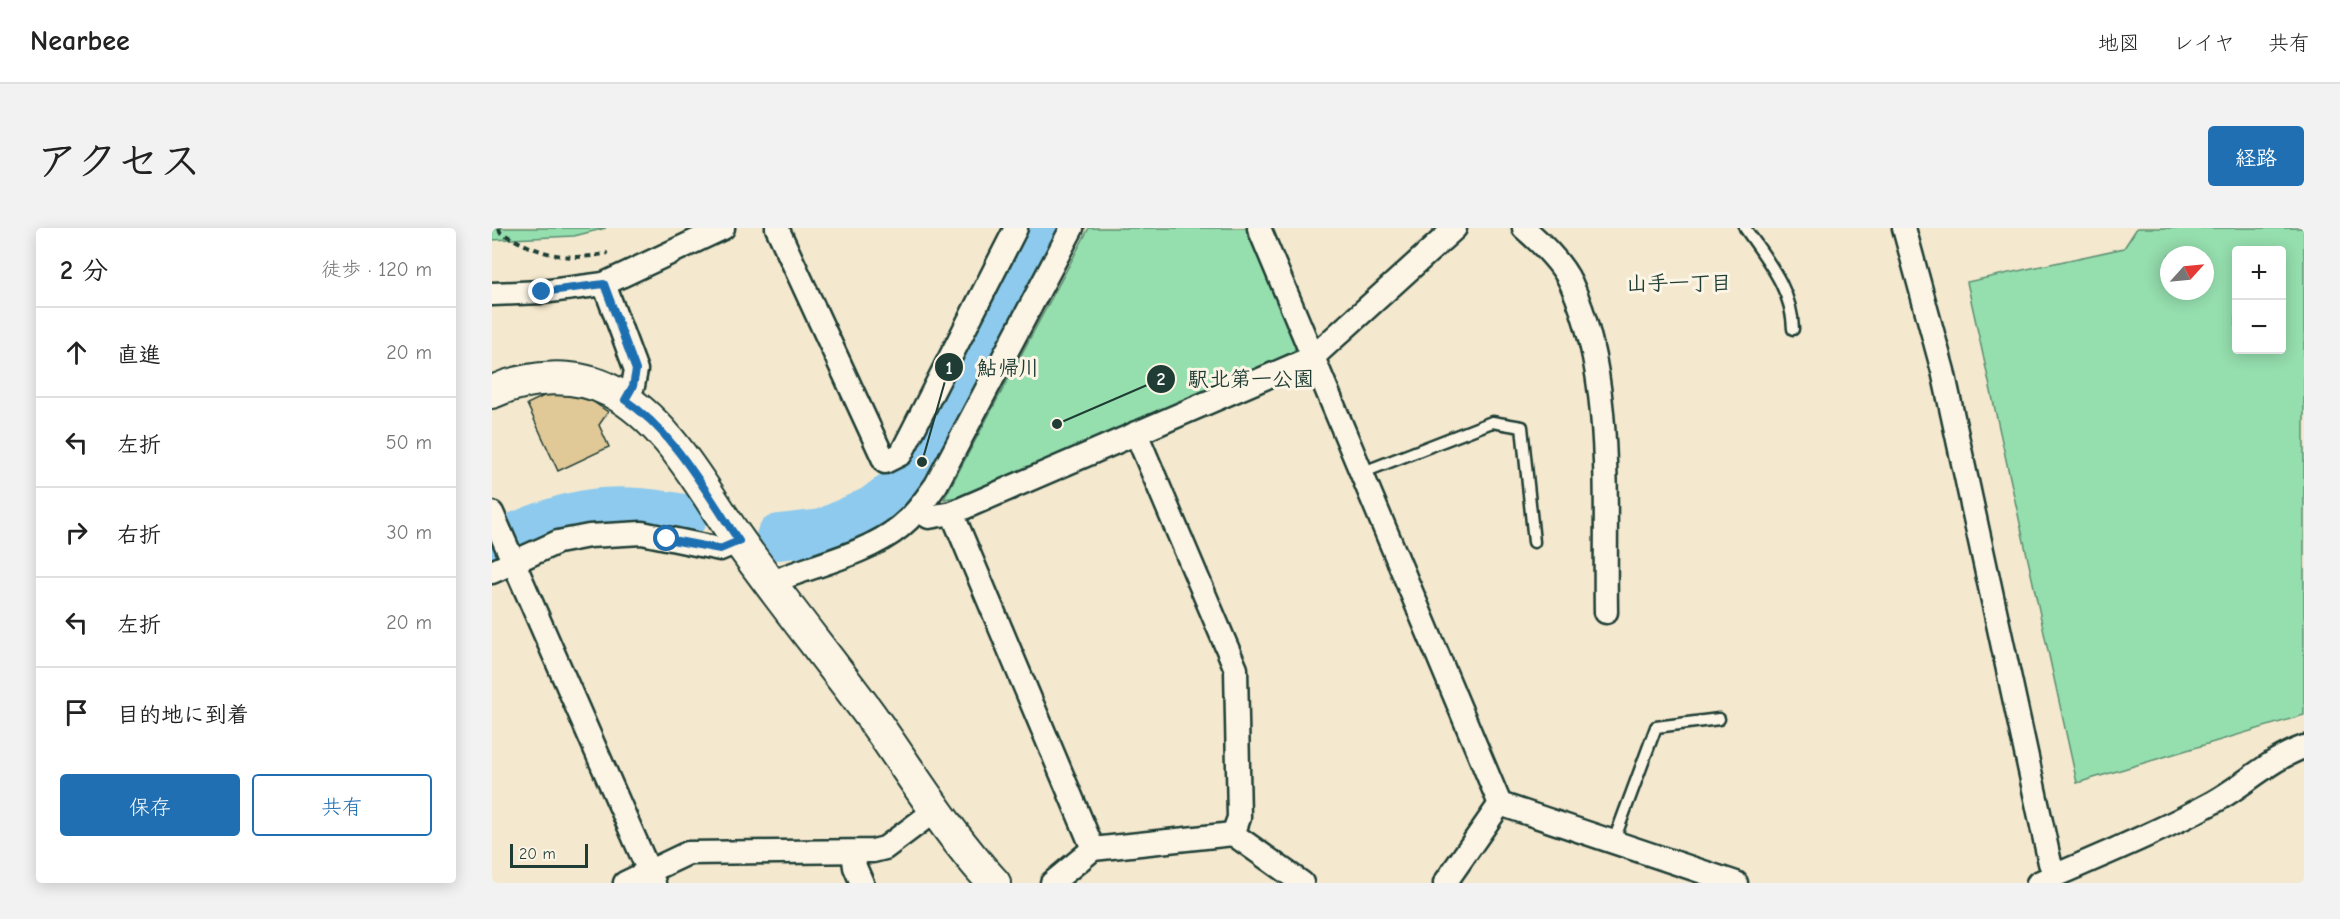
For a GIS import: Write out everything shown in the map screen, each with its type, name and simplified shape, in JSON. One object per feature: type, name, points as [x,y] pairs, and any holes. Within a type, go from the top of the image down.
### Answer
[{"type":"street","points":[[492,294],[542,292],[604,284],[723,228]]},
{"type":"street","points":[[777,228],[885,462],[901,454],[1016,228]]},
{"type":"street","points":[[773,587],[784,578],[878,541],[899,528],[918,510],[936,484],[1072,228]]},
{"type":"street","points":[[1259,228],[1500,804],[1736,883]]},
{"type":"street","points":[[918,510],[929,517],[952,513],[1313,357],[1455,228]]},
{"type":"street","points":[[1524,228],[1536,239],[1570,281],[1586,323],[1602,402],[1606,612]]},
{"type":"street","points":[[1904,228],[1943,371],[2050,863],[2047,879]]},
{"type":"street","points":[[604,284],[636,370],[633,386],[625,400]]},
{"type":"street","points":[[492,392],[505,386],[563,377],[609,390],[647,415],[688,467],[739,541],[994,883]]},
{"type":"street","points":[[1136,433],[1236,669],[1239,818],[1233,834]]},
{"type":"street","points":[[952,513],[1093,849]]},
{"type":"street","points":[[494,518],[652,878]]},
{"type":"street","points":[[492,572],[512,557],[558,542],[589,536],[642,533],[720,549],[739,541]]},
{"type":"street","points":[[2047,879],[2208,805],[2238,789],[2277,761],[2304,747]]},
{"type":"street","points":[[1445,883],[1500,804]]},
{"type":"street","points":[[625,883],[652,878],[688,853],[853,852],[885,848],[937,809]]},
{"type":"street","points":[[1052,883],[1093,849],[1233,834],[1302,883]]},
{"type":"street","points":[[853,852],[855,867],[862,883]]},
{"type":"lane","points":[[1745,228],[1773,269],[1792,308],[1792,330]]},
{"type":"lane","points":[[1362,473],[1491,422],[1522,427],[1534,542]]},
{"type":"lane","points":[[1613,843],[1656,727],[1719,719]]},
{"type":"path","points":[[499,228],[500,232],[532,250],[555,256],[590,257],[613,252]]},
{"type":"green space","points":[[492,228],[606,228],[574,236],[492,240]]},
{"type":"green space","points":[[1089,228],[1251,228],[1299,342],[1293,352],[965,496],[944,499]]},
{"type":"green space","points":[[2137,228],[2304,228],[2304,715],[2077,783],[1967,282],[2124,248]]},
{"type":"building","points":[[550,393],[564,393],[592,401],[608,412],[599,425],[609,447],[558,471],[527,404]]},
{"type":"waterway","points":[[779,537],[823,532],[873,509],[903,486],[922,462],[1048,228]]},
{"type":"waterway","points":[[492,546],[542,525],[585,513],[630,510],[684,517]]},
{"type":"place","name":"駅北第一公園","points":[[1057,424]]},
{"type":"place","name":"鮎帰川","points":[[922,462]]},
{"type":"district","name":"山手一丁目","points":[[1679,283]]},
{"type":"route","points":[[542,292],[604,284],[636,370],[633,386],[625,400],[647,415],[688,467],[739,541],[720,549],[667,539]]}]
